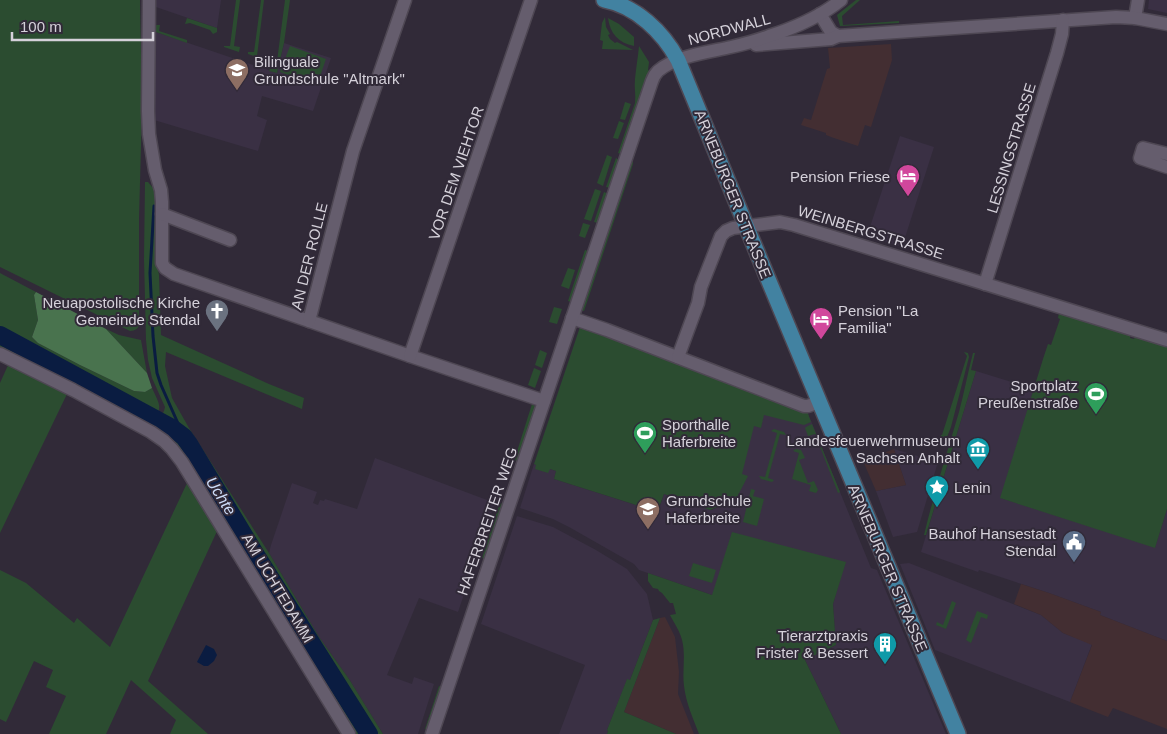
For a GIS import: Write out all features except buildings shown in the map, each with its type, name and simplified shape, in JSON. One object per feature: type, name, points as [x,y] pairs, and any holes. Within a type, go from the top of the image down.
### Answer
[{"type":"main road","name":"ARNEBURGER STRASSE","points":[[604,0],[637,6],[678,60],[958,734]]},
{"type":"street","name":"AN DER ROLLE","points":[[149,0],[148,111],[155,170],[161,190],[162,263],[169,271],[309,321],[353,151],[405,0]]},
{"type":"street","name":"VOR DEM VIEHTOR","points":[[410,356],[531,0]]},
{"type":"street","name":"NORDWALL","points":[[678,60],[746,43],[786,30],[820,14],[841,0]]},
{"type":"street","points":[[1135,18],[1138,0]]},
{"type":"street","points":[[820,14],[831,32],[838,36]]},
{"type":"street","points":[[746,43],[758,46],[831,39],[838,36],[1116,16],[1167,24]]},
{"type":"street","name":"LESSINGSTRASSE","points":[[985,284],[1057,54],[1063,20]]},
{"type":"street","name":"HAFERBREITER WEG","points":[[432,734],[652,81],[658,71],[678,60]]},
{"type":"street","points":[[1167,154],[1142,148],[1140,158],[1167,167]]},
{"type":"street","points":[[162,214],[230,240]]},
{"type":"street","name":"WEINBERGSTRASSE","points":[[678,357],[698,303],[701,287],[721,236],[730,229],[780,222],[1167,340]]},
{"type":"street","points":[[572,318],[804,406],[819,402]]},
{"type":"street","points":[[309,321],[544,401]]},
{"type":"street","name":"AM UCHTEDAMM","points":[[0,354],[151,432],[172,449],[349,734]]},
{"type":"shaded area","points":[[156,0],[221,0],[217,28],[156,7]]},
{"type":"shaded area","points":[[1149,0],[1167,0],[1167,13],[1148,9]]},
{"type":"shaded area","name":"Bilinguale Grundschule \"Altmark\"","points":[[153,31],[277,73],[284,43],[331,58],[313,111],[262,96],[257,116],[267,120],[258,151],[154,120]]},
{"type":"shaded area","points":[[891,44],[892,60],[871,127],[865,125],[858,146],[801,125],[804,118],[811,120],[827,69],[830,68],[828,48]]},
{"type":"shaded area","points":[[900,136],[934,147],[902,247],[867,236]]},
{"type":"shaded area","points":[[976,371],[1034,389],[1001,498],[1155,547],[1167,509],[1167,641],[1100,615],[1101,612],[1049,593],[979,570],[978,572],[921,552]]},
{"type":"shaded area","points":[[761,396],[807,411],[871,568],[877,570],[946,734],[841,734],[805,660],[836,645],[833,604],[845,562],[712,595],[639,570],[634,564],[569,527],[553,519],[520,508],[534,464],[556,471],[554,479],[658,512],[664,494],[711,510],[716,508],[733,500]]},
{"type":"shaded area","points":[[894,449],[938,462],[917,532],[893,537],[876,491],[906,485]]},
{"type":"shaded area","points":[[894,449],[906,485],[876,491],[863,461]]},
{"type":"shaded area","points":[[375,458],[495,503],[458,612],[419,598],[387,675],[412,684],[414,677],[434,684],[418,734],[383,734],[349,679],[319,637],[269,553],[292,483],[317,492],[313,503],[318,505],[320,500],[324,501],[325,499],[357,509]]},
{"type":"shaded area","points":[[517,516],[553,527],[596,550],[627,569],[647,594],[653,620],[630,680],[627,680],[607,734],[559,734],[585,665],[481,624]]},
{"type":"shaded area","points":[[909,563],[1041,615],[1063,633],[1092,644],[1070,702],[935,650],[900,564]]},
{"type":"shaded area","points":[[1021,584],[1101,612],[1100,615],[1167,641],[1167,729],[1113,708],[1108,717],[1070,702],[1092,645],[1063,633],[1041,615],[1014,604]]},
{"type":"shaded area","points":[[665,617],[675,637],[679,672],[678,694],[694,734],[676,734],[624,712],[660,618]]},
{"type":"green space","points":[[0,0],[140,0],[142,109],[139,327],[134,330],[130,331],[0,267]]},
{"type":"green space","points":[[236,0],[240,0],[234,46],[240,47],[239,52],[224,47],[230,46]]},
{"type":"green space","points":[[261,0],[264,0],[257,56],[263,57],[262,59],[248,54],[248,52],[254,52]]},
{"type":"green space","points":[[285,0],[290,0],[284,43],[277,73],[269,71],[270,69],[276,69]]},
{"type":"green space","points":[[856,0],[860,0],[842,16],[843,25],[899,21],[899,23],[840,26],[837,15]]},
{"type":"green space","points":[[605,17],[610,39],[633,50],[602,49],[603,41],[600,40],[602,23]]},
{"type":"green space","points":[[187,18],[217,28],[217,32],[213,34],[210,30],[190,23],[185,24]]},
{"type":"green space","points":[[608,18],[619,24],[634,37],[634,46],[619,40],[613,33]]},
{"type":"green space","points":[[160,25],[159,31],[187,40],[187,43],[153,31],[154,26]]},
{"type":"green space","points":[[290,46],[326,59],[317,85],[280,72]]},
{"type":"green space","points":[[639,46],[649,62],[648,70],[650,71],[621,154],[618,153],[635,103]]},
{"type":"green space","points":[[625,102],[631,104],[625,120],[620,119]]},
{"type":"green space","points":[[619,121],[624,123],[618,139],[613,138]]},
{"type":"green space","points":[[607,155],[612,157],[603,186],[597,183]]},
{"type":"green space","points":[[616,158],[619,160],[610,188],[606,187]]},
{"type":"green space","points":[[631,160],[633,164],[584,311],[581,310]]},
{"type":"green space","points":[[145,182],[148,182],[159,195],[157,264],[161,335],[304,398],[302,409],[166,352],[165,366],[172,398],[319,637],[349,679],[383,734],[356,734],[185,455],[174,441],[155,428],[165,407],[152,378],[146,340]]},
{"type":"green space","points":[[595,189],[601,191],[591,221],[584,219]]},
{"type":"green space","points":[[604,192],[608,194],[598,223],[594,222]]},
{"type":"green space","points":[[583,223],[590,225],[585,238],[579,236]]},
{"type":"green space","points":[[585,250],[588,251],[571,302],[568,301]]},
{"type":"green space","points":[[568,268],[575,270],[569,289],[561,286]]},
{"type":"green space","points":[[0,273],[36,292],[34,295],[38,320],[32,337],[38,343],[134,391],[145,392],[152,388],[158,400],[159,411],[150,427],[0,348]]},
{"type":"green space","points":[[36,292],[106,329],[147,373],[152,388],[145,392],[134,391],[38,343],[32,337],[38,320],[34,295]]},
{"type":"green space","points":[[554,307],[562,309],[557,324],[549,322]]},
{"type":"green space","name":"Sportplatz Preußenstraße","points":[[1059,313],[1130,335],[1130,338],[1134,339],[1135,337],[1167,347],[1167,509],[1155,548],[1000,498],[1048,344],[1051,345],[1060,319],[1058,318]]},
{"type":"green space","points":[[580,327],[761,396],[807,411],[811,422],[804,425],[764,415],[761,428],[754,426],[742,474],[748,476],[736,499],[710,510],[664,494],[657,513],[554,479],[556,471],[550,469],[548,473],[535,469],[536,465],[534,464]]},
{"type":"green space","points":[[106,329],[119,335],[141,340],[147,373]]},
{"type":"green space","points":[[540,350],[547,353],[542,368],[535,365]]},
{"type":"green space","points":[[964,352],[968,353],[969,357],[951,427],[943,447],[938,446],[967,356]]},
{"type":"green space","points":[[973,353],[975,353],[971,370],[976,371],[926,535],[924,535],[959,412]]},
{"type":"green space","points":[[9,363],[67,394],[0,533],[0,383]]},
{"type":"green space","points":[[534,368],[541,371],[535,388],[528,385]]},
{"type":"green space","points":[[532,404],[536,407],[518,460],[514,461]]},
{"type":"green space","points":[[812,424],[840,492],[838,493],[815,434],[808,436],[805,428]]},
{"type":"green space","points":[[774,429],[784,432],[786,435],[780,434],[768,478],[774,480],[772,482],[761,479],[759,476],[765,477],[777,433],[771,431]]},
{"type":"green space","points":[[796,449],[801,450],[805,458],[799,460],[808,483],[814,481],[818,490],[816,493],[809,491],[811,485],[792,479],[799,453],[793,451]]},
{"type":"green space","points":[[188,481],[218,529],[148,681],[208,734],[170,734],[176,720],[131,680],[106,734],[49,734],[66,696],[46,687],[53,670],[34,661],[6,722],[0,719],[0,570],[26,583],[74,623],[77,618],[110,647]]},
{"type":"green space","points":[[751,489],[755,490],[753,496],[764,499],[757,526],[743,522]]},
{"type":"green space","points":[[500,502],[503,505],[485,559],[482,558]]},
{"type":"green space","points":[[732,532],[846,562],[833,604],[836,645],[805,660],[841,734],[699,734],[685,692],[683,646],[680,633],[670,615],[676,614],[673,603],[670,603],[658,589],[653,588],[648,581],[648,573],[712,595]]},
{"type":"green space","points":[[693,563],[716,570],[712,583],[689,576]]},
{"type":"green space","points":[[952,601],[956,603],[946,629],[936,625],[937,622],[943,625]]},
{"type":"green space","points":[[977,611],[988,615],[987,619],[981,617],[971,643],[966,640]]},
{"type":"green space","points":[[660,618],[624,712],[676,734],[607,734],[627,679],[630,680],[653,620]]},
{"type":"green space","points":[[439,686],[442,687],[428,729],[425,729]]},
{"type":"water","points":[[206,645],[214,649],[217,655],[214,661],[208,666],[204,666],[197,662]]},
{"type":"waterway","points":[[154,206],[150,273],[157,373],[184,437]]},
{"type":"waterway","name":"Uchte","points":[[0,335],[172,428],[184,437],[369,734]]},
{"type":"place","name":"Bilinguale Grundschule \"Altmark\"","points":[[237,91]]},
{"type":"place","name":"Pension Friese","points":[[908,197]]},
{"type":"place","name":"Neuapostolische Kirche Gemeinde Stendal","points":[[217,332]]},
{"type":"place","name":"Pension \"La Familia\"","points":[[821,340]]},
{"type":"place","name":"Sportplatz Preußenstraße","points":[[1096,415]]},
{"type":"place","name":"Sporthalle Haferbreite","points":[[645,454]]},
{"type":"place","name":"Landesfeuerwehrmuseum Sachsen Anhalt","points":[[978,470]]},
{"type":"place","name":"Lenin","points":[[937,508]]},
{"type":"place","name":"Grundschule Haferbreite","points":[[648,530]]},
{"type":"place","name":"Bauhof Hansestadt Stendal","points":[[1074,563]]},
{"type":"place","name":"Tierarztpraxis Frister & Bessert","points":[[885,665]]}]
